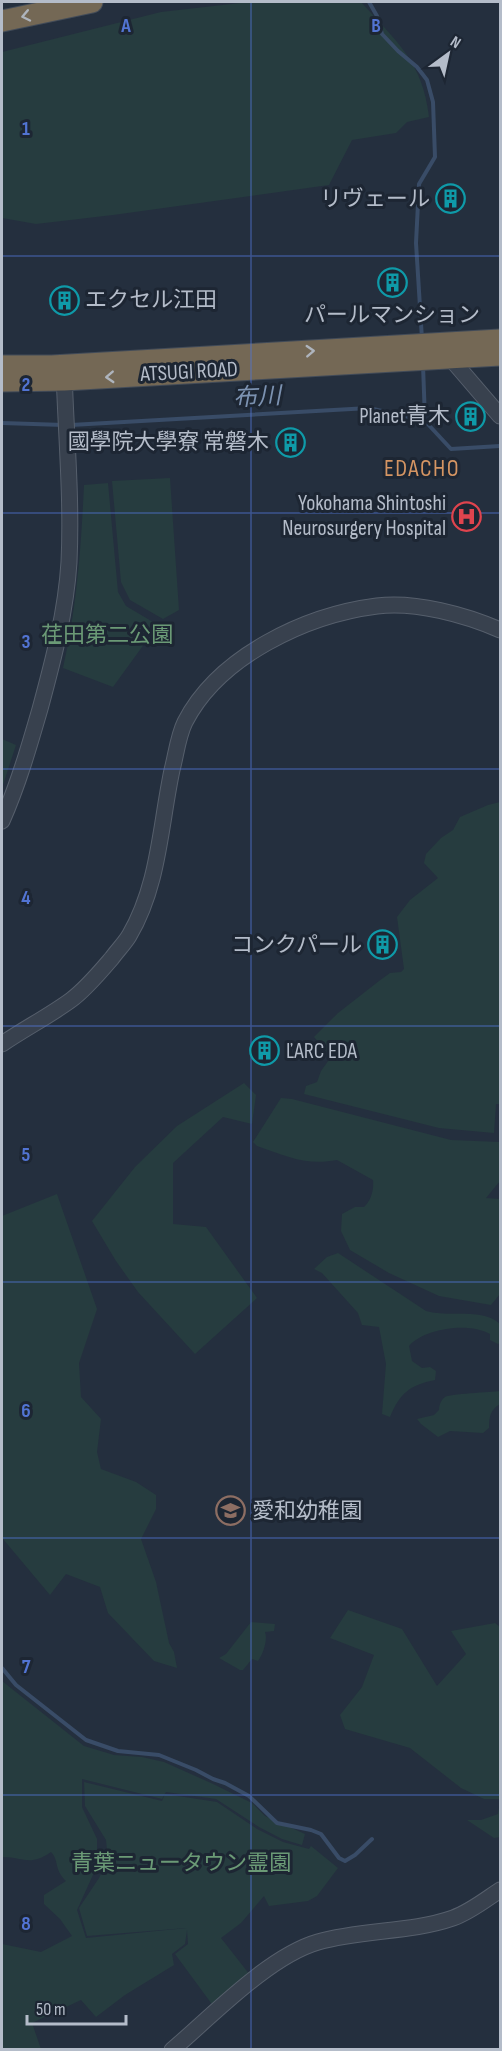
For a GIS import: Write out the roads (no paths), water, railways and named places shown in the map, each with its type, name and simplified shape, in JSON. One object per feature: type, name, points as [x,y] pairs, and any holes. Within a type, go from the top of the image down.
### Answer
[{"type":"highway","points":[[2,21],[92,2]]},
{"type":"highway","points":[[444,351],[501,340]]},
{"type":"highway","points":[[444,351],[501,355]]},
{"type":"highway","name":"ATSUGI ROAD","points":[[2,381],[64,372],[444,351]]},
{"type":"highway","name":"ATSUGI ROAD","points":[[2,366],[64,372]]},
{"type":"street","points":[[444,351],[501,416]]},
{"type":"street","points":[[2,821],[30,742],[53,662],[64,605],[70,523],[64,372]]},
{"type":"street","points":[[2,1044],[72,999],[100,972],[128,937],[154,876],[168,789],[185,723],[203,695],[222,672],[249,653],[309,623],[340,613],[376,606],[419,608],[454,613],[476,619],[501,630]]},
{"type":"street","points":[[172,2049],[258,1975],[291,1953],[318,1942],[421,1926],[455,1917],[471,1910],[501,1890]]},
{"type":"waterway","points":[[369,2],[377,16],[382,34],[417,67],[427,80],[433,102],[435,157],[419,184],[416,243],[422,339]]},
{"type":"waterway","points":[[423,365],[425,420]]},
{"type":"waterway","name":"布川","points":[[71,425],[369,408],[425,421],[451,449],[500,446]]},
{"type":"waterway","name":"布川","points":[[2,423],[64,425]]},
{"type":"waterway","points":[[2,1668],[16,1685],[86,1740],[118,1751],[159,1755],[225,1783],[249,1796],[277,1823],[321,1834],[339,1858],[345,1861],[372,1839]]},
{"type":"place","name":"リヴェール","points":[[451,199]]},
{"type":"place","name":"パールマンション","points":[[392,283]]},
{"type":"place","name":"エクセル江田","points":[[64,300]]},
{"type":"place","name":"Planet青木","points":[[471,416]]},
{"type":"place","name":"國學院大學寮 常磐木","points":[[290,442]]},
{"type":"place","name":"Yokohama Shintoshi Neurosurgery Hospital","points":[[467,516]]},
{"type":"place","name":"コンクパール","points":[[383,945]]},
{"type":"place","name":"ĽARC EDA","points":[[265,1051]]},
{"type":"place","name":"愛和幼稚園","points":[[231,1511]]},
{"type":"district","name":"EDACHO","points":[[422,468]]},
{"type":"park label","name":"荏田第二公園","points":[[107,635]]},
{"type":"park label","name":"青葉ニュータウン霊園","points":[[181,1863]]}]
